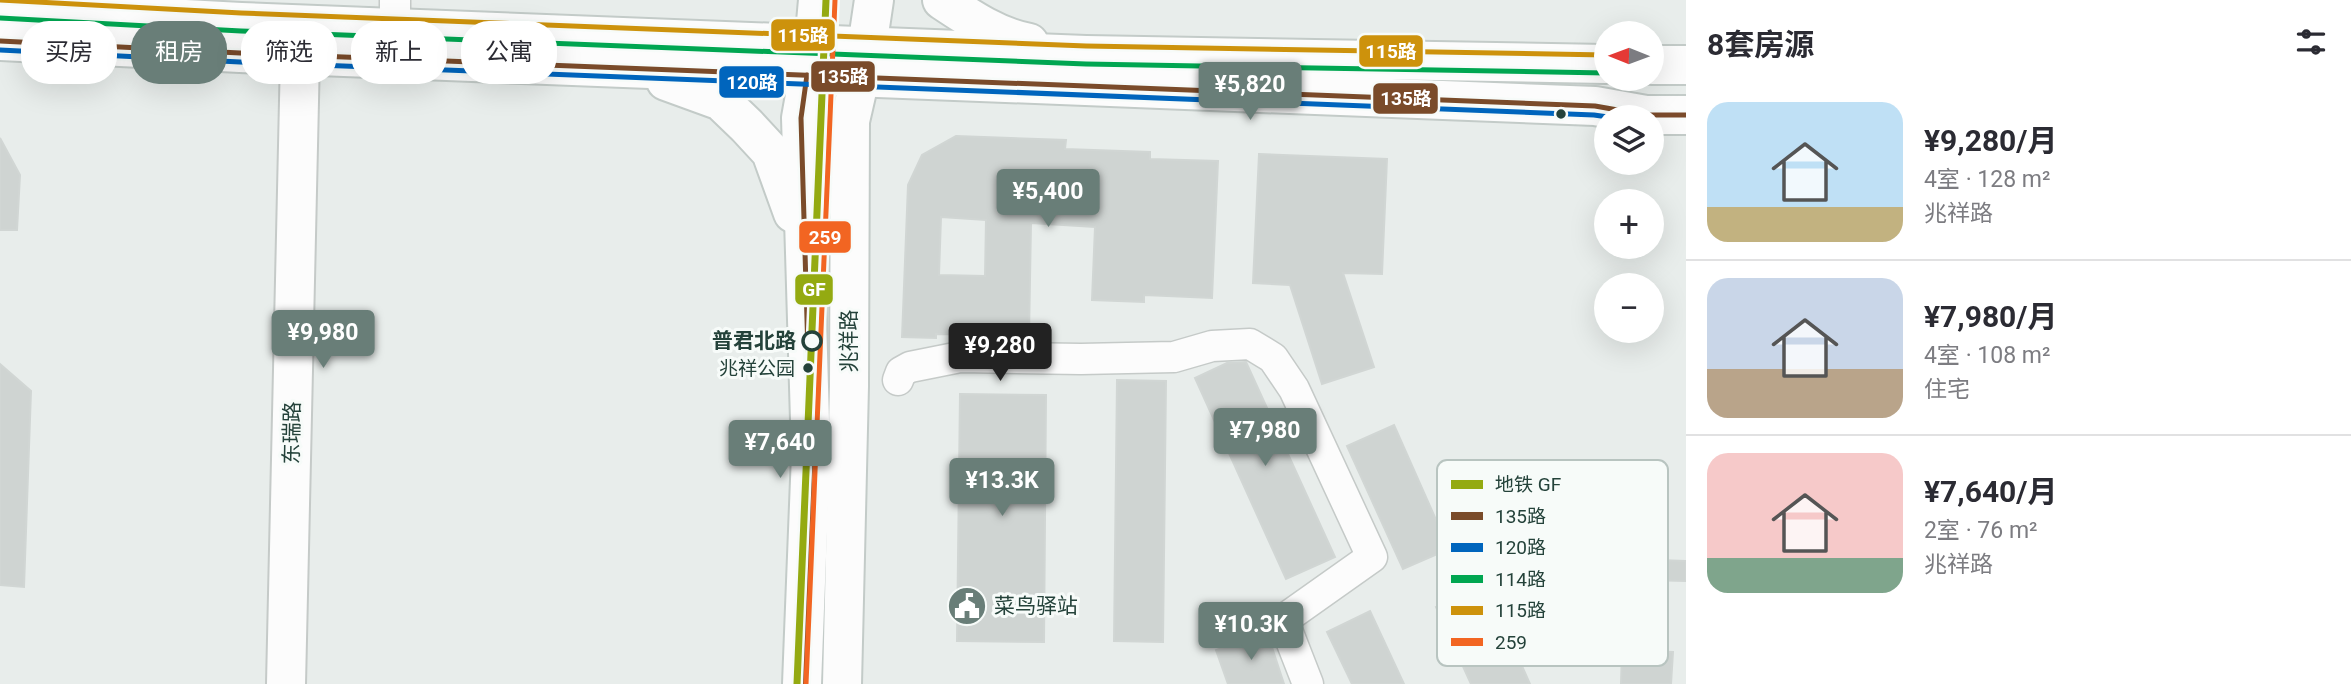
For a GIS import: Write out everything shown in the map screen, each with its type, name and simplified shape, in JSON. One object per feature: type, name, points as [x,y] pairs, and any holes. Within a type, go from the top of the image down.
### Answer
[{"type":"main road","name":"兆祥路","points":[[802,684],[811,454],[801,118],[818,0]]},
{"type":"main road","name":"兆祥路","points":[[842,684],[849,386],[850,121],[874,0]]},
{"type":"main road","points":[[942,0],[972,20],[1014,40],[1086,55]]},
{"type":"main road","points":[[0,9],[395,14],[811,60],[1595,106],[1646,115],[1686,115]]},
{"type":"main road","points":[[0,41],[241,52]]},
{"type":"main road","points":[[863,62],[1086,55],[1594,64]]},
{"type":"main road","points":[[337,56],[612,67],[811,60]]},
{"type":"main road","points":[[1664,65],[1686,65]]},
{"type":"main road","points":[[612,67],[677,83],[721,101],[747,126],[771,152],[791,205],[806,277]]},
{"type":"main road","name":"东瑞路","points":[[286,684],[299,84]]},
{"type":"street","points":[[898,380],[901,372],[910,367],[960,357],[1174,357],[1212,346],[1250,344],[1273,358],[1294,389],[1372,557],[1283,620],[1308,684]]},
{"type":"building","points":[[956,136],[1066,140],[1065,149],[1150,152],[1150,159],[1218,161],[1212,298],[1144,295],[1144,302],[1092,300],[1095,227],[1031,223],[1029,336],[936,334],[936,338],[902,337],[908,185],[922,155]],"holes":[[[941,217],[986,220],[985,276],[939,275]]]},
{"type":"building","points":[[0,138],[20,175],[17,230],[0,230]]},
{"type":"building","points":[[1259,154],[1387,159],[1382,274],[1343,273],[1374,367],[1322,384],[1290,285],[1253,283]]},
{"type":"building","points":[[1246,362],[1335,557],[1286,579],[1195,378],[1227,363]]},
{"type":"building","points":[[0,364],[31,391],[24,587],[0,585]]},
{"type":"building","points":[[1117,380],[1166,381],[1163,642],[1114,641]]},
{"type":"building","points":[[960,394],[1046,395],[1044,642],[957,641]]},
{"type":"building","points":[[1394,425],[1437,522],[1437,554],[1403,569],[1347,446]]},
{"type":"building","points":[[1668,560],[1686,561],[1686,581],[1668,581]]},
{"type":"building","points":[[1370,611],[1404,684],[1352,684],[1327,632]]},
{"type":"building","points":[[1267,632],[1284,684],[1228,684],[1216,650]]},
{"type":"building","points":[[1668,652],[1673,652],[1671,684],[1621,684],[1622,666],[1668,666]]},
{"type":"building","points":[[1463,666],[1522,666],[1530,684],[1471,684]]},
{"type":"metro line","name":"GF","points":[[797,684],[826,0]]},
{"type":"transit line","name":"115路","points":[[0,0],[241,13],[1086,46],[1594,55]]},
{"type":"transit line","name":"259","points":[[806,684],[835,0]]},
{"type":"transit line","name":"114路","points":[[0,18],[241,31],[1086,64],[1594,73]]},
{"type":"transit line","name":"135路","points":[[0,41],[240,53],[1595,106],[1646,115],[1686,115]]},
{"type":"transit line","name":"120路","points":[[0,50],[240,62],[1594,115]]},
{"type":"transit line","name":"135路","points":[[802,684],[811,454],[801,118],[807,75]]},
{"type":"place","name":"普君北路","points":[[812,341]]},
{"type":"place","name":"兆祥公园","points":[[808,368]]},
{"type":"place","name":"菜鸟驿站","points":[[967,606]]}]
